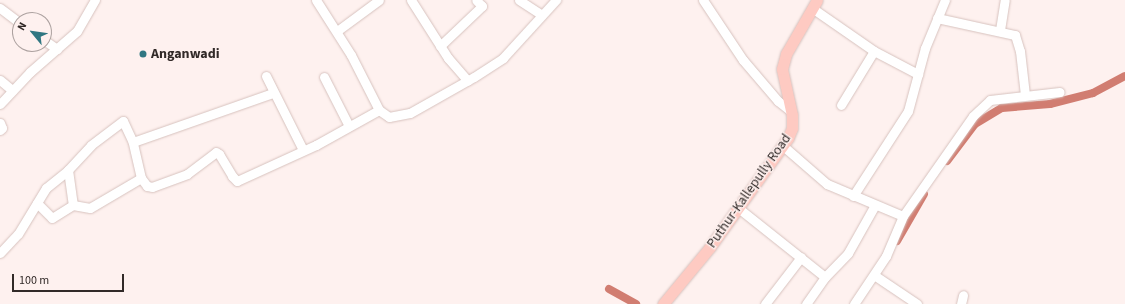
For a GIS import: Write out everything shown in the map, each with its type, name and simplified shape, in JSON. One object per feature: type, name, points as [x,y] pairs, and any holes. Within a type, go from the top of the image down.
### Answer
[{"type":"main road","name":"Puthur-Kallepully Road","points":[[663,304],[706,252],[782,145],[792,128],[791,111],[782,69],[786,54],[815,4]]},
{"type":"street","points":[[0,104],[12,90],[77,31],[95,0]]},
{"type":"street","points":[[316,0],[337,31],[379,110],[389,117],[410,113],[468,81],[502,58],[556,0]]},
{"type":"street","points":[[337,31],[378,0]]},
{"type":"street","points":[[411,0],[440,46],[468,81]]},
{"type":"street","points":[[519,0],[542,15]]},
{"type":"street","points":[[703,0],[743,60],[778,101],[791,111]]},
{"type":"street","points":[[853,196],[908,111],[918,74],[937,18],[945,0]]},
{"type":"street","points":[[1000,30],[1005,0]]},
{"type":"street","points":[[440,46],[482,2]]},
{"type":"street","points":[[815,4],[874,51],[918,74]]},
{"type":"street","points":[[0,8],[12,16]]},
{"type":"street","points":[[937,18],[984,30],[1000,30],[1015,35],[1020,51],[1025,95]]},
{"type":"street","points":[[52,45],[58,49]]},
{"type":"street","points":[[841,105],[874,51]]},
{"type":"street","points":[[266,76],[273,93],[303,150]]},
{"type":"street","points":[[324,77],[349,126]]},
{"type":"street","points":[[0,80],[12,90]]},
{"type":"street","points":[[854,304],[874,275],[903,216],[973,116],[990,100],[1060,92]]},
{"type":"street","points":[[133,142],[273,93]]},
{"type":"street","points":[[0,253],[18,234],[46,188],[68,170],[91,145],[123,121],[133,142],[141,178],[147,186],[152,187],[187,174],[216,152],[219,154],[232,176],[238,181],[303,150],[379,110]]},
{"type":"street","points":[[0,123],[2,128],[0,130]]},
{"type":"street","points":[[782,145],[827,184],[903,216]]},
{"type":"street","points":[[68,170],[73,205]]},
{"type":"street","points":[[37,202],[52,218],[73,205],[90,208],[141,178]]},
{"type":"street","points":[[806,304],[825,277],[848,253],[875,205]]},
{"type":"street","points":[[737,207],[825,277]]},
{"type":"street","points":[[765,304],[801,257]]},
{"type":"street","points":[[874,275],[911,303]]},
{"type":"waterway","points":[[947,161],[975,124],[1002,108],[1050,104],[1093,93],[1125,76]]},
{"type":"waterway","points":[[897,241],[924,194]]},
{"type":"waterway","points":[[609,289],[636,304]]},
{"type":"place","name":"Anganwadi","points":[[143,54]]}]
